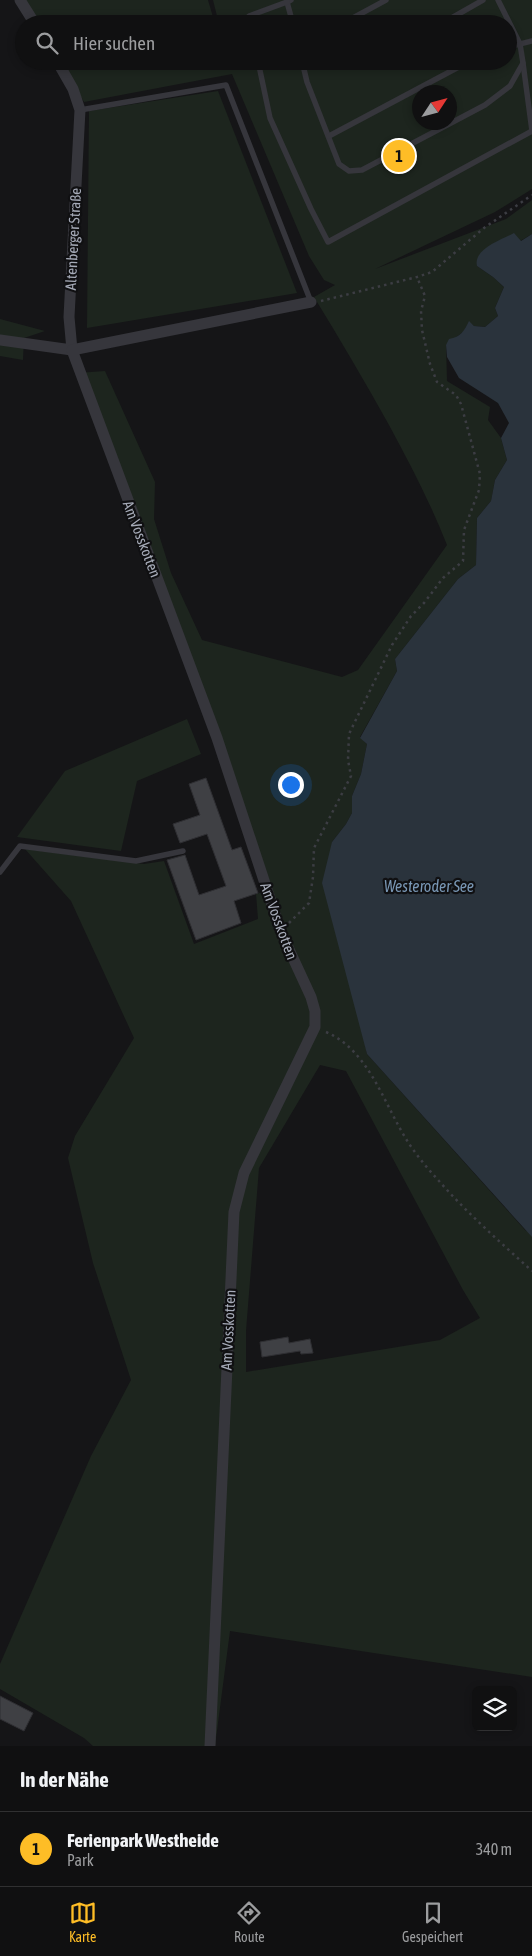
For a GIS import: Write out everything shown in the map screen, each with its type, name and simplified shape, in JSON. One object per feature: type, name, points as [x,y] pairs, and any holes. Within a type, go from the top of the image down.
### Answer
[{"type":"street","points":[[20,0],[29,15]]},
{"type":"street","name":"Altenberger Straße","points":[[62,70],[73,89],[80,110],[69,317],[72,350]]},
{"type":"street","points":[[0,340],[72,350],[311,302]]},
{"type":"street","name":"Am Vosskotten","points":[[72,350],[217,738],[281,932],[316,1011],[315,1027],[244,1173],[234,1212],[210,1746]]},
{"type":"lane","points":[[359,15],[386,0]]},
{"type":"lane","points":[[456,15],[483,0]]},
{"type":"lane","points":[[498,0],[506,15]]},
{"type":"lane","points":[[252,15],[289,1],[291,15]]},
{"type":"lane","points":[[260,70],[270,118],[328,242],[532,131],[520,44],[517,38]]},
{"type":"lane","points":[[517,45],[532,41]]},
{"type":"lane","points":[[304,70],[339,164],[349,171],[362,170],[485,105],[510,86],[523,63]]},
{"type":"lane","points":[[329,136],[453,70]]},
{"type":"lane","points":[[80,110],[226,85],[311,302]]},
{"type":"lane","points":[[0,872],[20,846],[136,861],[184,850]]},
{"type":"path","points":[[311,302],[432,272],[484,228],[532,195]]},
{"type":"path","points":[[281,932],[308,903],[313,877],[314,848],[351,776],[348,760],[349,734],[396,638],[411,616],[424,603],[443,578],[463,561],[464,530],[479,490],[480,474],[461,404],[456,395],[437,382],[430,364],[422,330],[421,311],[425,296],[417,277]]},
{"type":"path","points":[[315,1027],[337,1036],[351,1048],[377,1084],[409,1143],[439,1181],[473,1217],[532,1271]]},
{"type":"shaded area","points":[[25,0],[208,0],[212,15],[33,15]]},
{"type":"shaded area","points":[[213,0],[532,0],[532,189],[495,212],[375,269],[506,219],[532,200],[532,234],[477,266],[504,287],[495,308],[498,316],[485,327],[474,326],[469,322],[463,332],[446,345],[447,381],[490,407],[488,420],[501,438],[507,460],[495,480],[491,501],[477,518],[476,565],[458,579],[395,659],[397,671],[360,737],[367,744],[361,774],[352,796],[352,813],[332,842],[367,1054],[525,1230],[532,1234],[532,1677],[230,1631],[215,1746],[93,1746],[84,1738],[0,1689],[0,1664],[91,1456],[131,1380],[93,1263],[68,1158],[75,1136],[134,1038],[71,901],[25,849],[144,864],[164,861],[194,944],[258,919],[256,894],[272,889],[77,373],[105,371],[155,482],[154,519],[171,573],[202,640],[342,677],[358,670],[447,545],[427,499],[389,425],[314,297],[335,285],[324,280],[309,256],[232,74],[84,102],[65,70],[517,70],[517,15],[217,15]],"holes":[[[320,1065],[346,1071],[463,1290],[480,1318],[440,1340],[246,1372],[246,1331],[259,1168]]]},
{"type":"shaded area","points":[[218,91],[297,293],[87,328],[89,111]]},
{"type":"shaded area","points":[[0,319],[45,331],[24,338],[23,360],[0,356]]},
{"type":"shaded area","points":[[187,719],[201,754],[137,781],[121,851],[17,837],[65,771]]},
{"type":"water","name":"Westeroder See","points":[[514,233],[521,241],[532,234],[532,1237],[367,1054],[322,883],[332,842],[352,813],[352,796],[361,774],[367,744],[360,738],[397,671],[395,659],[458,579],[476,565],[477,518],[491,501],[495,480],[507,460],[501,438],[509,423],[498,403],[459,378],[447,357],[446,345],[449,339],[462,333],[469,321],[474,326],[485,327],[498,316],[495,308],[504,287],[477,266],[477,260],[479,255],[489,246]]},
{"type":"building","points":[[206,778],[232,850],[241,847],[258,893],[234,901],[241,923],[196,940],[167,860],[185,855],[199,895],[226,886],[207,834],[180,843],[173,824],[200,815],[189,784]]},
{"type":"building","points":[[288,1337],[289,1343],[310,1339],[313,1353],[301,1354],[300,1351],[262,1357],[260,1342]]},
{"type":"building","points":[[0,1696],[33,1713],[24,1731],[0,1719]]},
{"type":"place","name":"Ferienpark Westheide","points":[[399,156]]}]
